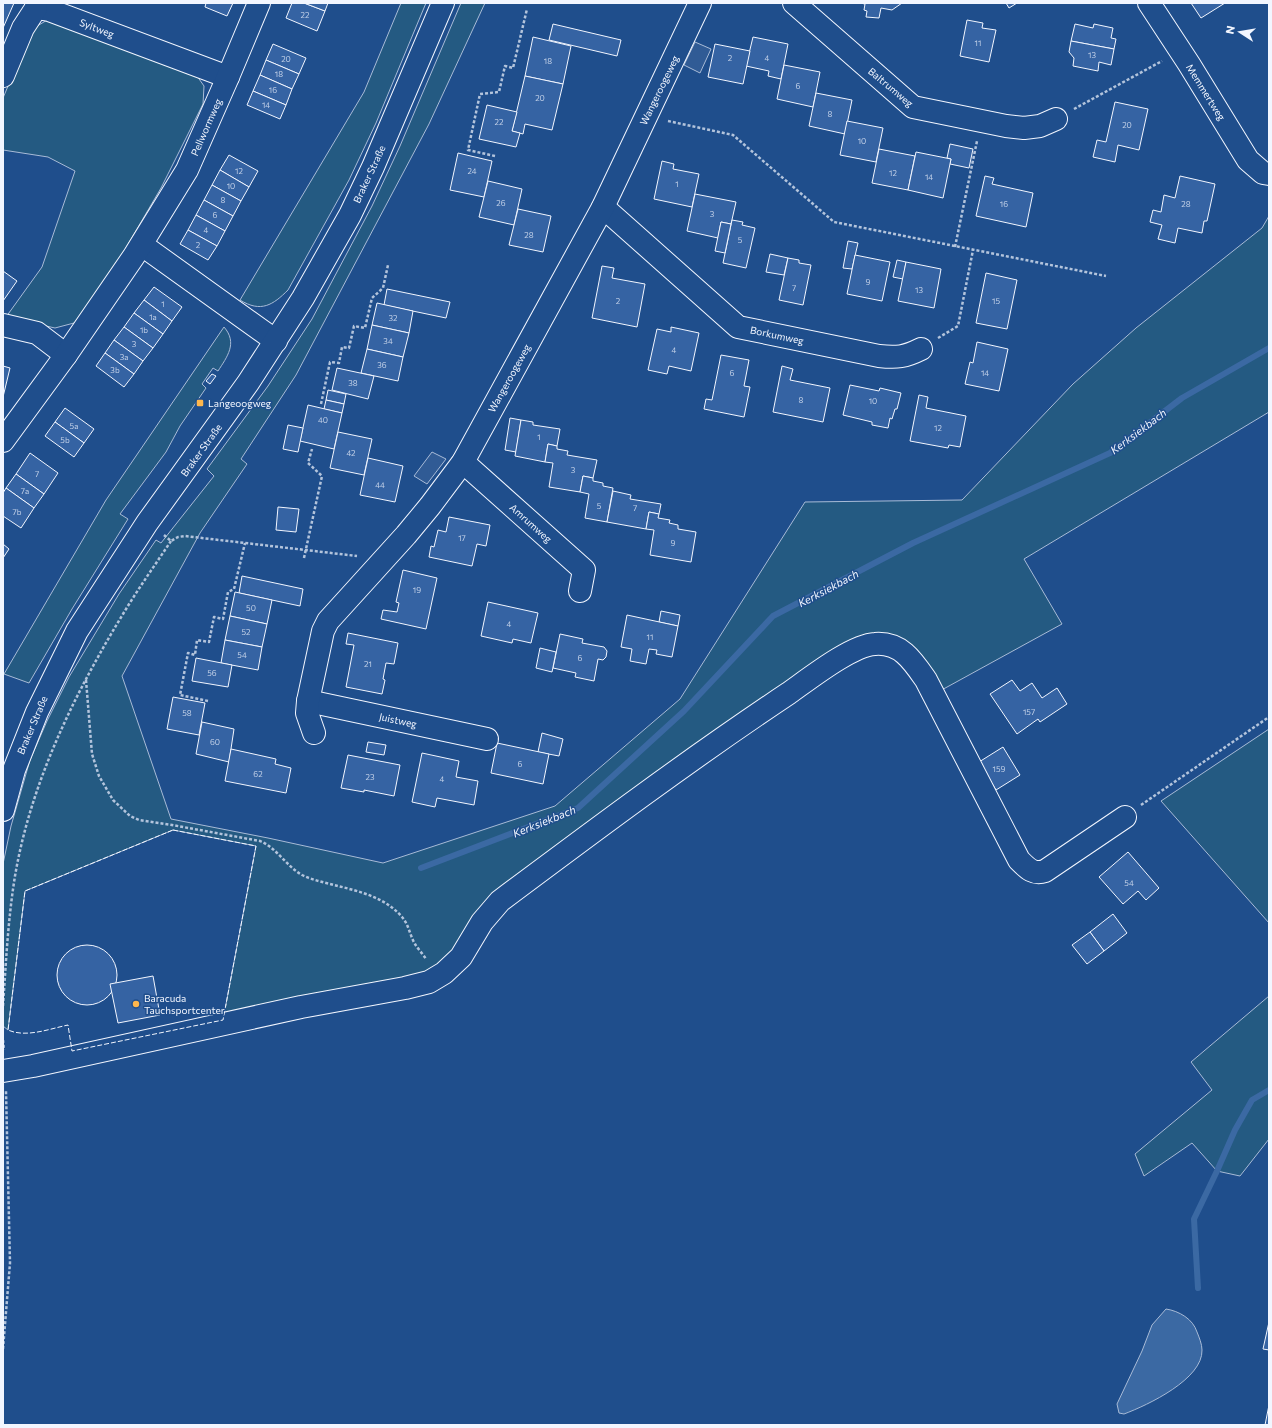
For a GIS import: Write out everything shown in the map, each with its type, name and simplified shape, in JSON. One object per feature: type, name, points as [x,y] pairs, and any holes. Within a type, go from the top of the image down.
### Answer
[{"type":"street","name":"Pellwormweg","points":[[142,245],[187,170],[228,78],[259,3]]},
{"type":"street","name":"Braker Straße","points":[[3,810],[14,770],[37,712],[77,631],[147,523],[215,430],[276,341],[303,298],[350,215],[391,127],[443,3]]},
{"type":"street","name":"Wangeroogeweg","points":[[314,733],[307,713],[308,701],[323,631],[328,621],[430,506],[462,462],[603,207],[700,3]]},
{"type":"street","name":"Baltrumweg","points":[[794,3],[913,107],[1006,126],[1024,128],[1040,126],[1056,119]]},
{"type":"street","name":"Memmertweg","points":[[1149,3],[1248,160],[1263,173],[1269,174]]},
{"type":"street","name":"Syltweg","points":[[3,76],[23,28],[36,5],[228,78]]},
{"type":"street","name":"Borkumweg","points":[[603,207],[738,327],[894,358],[906,356],[921,349]]},
{"type":"street","points":[[3,441],[66,355],[142,245],[276,341]]},
{"type":"street","points":[[3,325],[37,333],[66,355]]},
{"type":"street","name":"Amrumweg","points":[[462,462],[584,570],[580,591]]},
{"type":"street","points":[[4,1071],[33,1066],[301,1007],[405,988],[429,982],[444,973],[460,957],[482,922],[500,901],[718,740],[858,648],[874,644],[887,645],[898,649],[912,659],[926,680],[1019,860],[1026,868],[1033,872],[1040,873],[1046,871],[1125,817]]},
{"type":"street","name":"Juistweg","points":[[308,701],[487,739]]},
{"type":"path","points":[[495,156],[468,150],[469,143],[480,94],[499,92],[505,66],[513,68],[527,9]]},
{"type":"path","points":[[1056,119],[1180,51]]},
{"type":"path","points":[[646,116],[734,135],[834,222],[1106,276]]},
{"type":"path","points":[[955,247],[982,121]]},
{"type":"path","points":[[921,349],[958,326],[973,250]]},
{"type":"path","points":[[321,404],[330,362],[339,364],[342,347],[349,348],[354,326],[365,328],[372,298],[383,288],[388,265]]},
{"type":"path","points":[[304,558],[322,476],[308,464],[312,449]]},
{"type":"path","points":[[163,534],[171,541]]},
{"type":"path","points":[[3,1006],[15,875],[42,776],[51,751],[86,680],[124,612],[171,541],[178,537],[185,536],[384,559]]},
{"type":"path","points":[[208,701],[180,695],[188,653],[195,655],[197,640],[208,642],[214,617],[223,619],[228,592],[234,588],[245,543]]},
{"type":"path","points":[[86,680],[92,754],[99,776],[113,800],[130,816],[139,820],[260,841],[268,844],[293,870],[304,876],[316,881],[374,896],[402,917],[415,944],[433,967],[444,973]]},
{"type":"path","points":[[1125,817],[1157,793],[1269,717]]},
{"type":"path","points":[[3,1040],[8,1129],[10,1263],[3,1348]]},
{"type":"shaded area","points":[[401,3],[426,3],[376,123],[349,180],[288,290],[277,300],[266,306],[260,307],[247,304],[240,300],[364,92]]},
{"type":"shaded area","points":[[461,3],[485,3],[429,124],[296,375],[241,459],[247,464],[200,533],[122,676],[171,819],[383,863],[555,806],[680,699],[805,502],[962,500],[1073,384],[1136,328],[1262,228],[1269,216],[1269,412],[1024,559],[1062,624],[938,692],[893,641],[715,737],[428,974],[223,1020],[256,846],[173,830],[25,891],[8,1030],[3,1026],[3,864],[11,826],[30,760],[47,721],[69,677],[119,594],[156,540],[161,543],[214,476],[207,469],[268,386],[312,319],[372,206],[400,146]]},
{"type":"shaded area","points":[[49,19],[197,76],[204,86],[203,104],[161,188],[110,275],[87,309],[74,323],[55,328],[6,317],[42,267],[75,171],[48,157],[3,150],[3,98],[32,29]]},
{"type":"shaded area","points":[[695,42],[711,49],[700,73],[684,65]]},
{"type":"shaded area","points":[[224,327],[228,333],[231,344],[228,355],[218,371],[213,368],[202,384],[206,388],[180,426],[166,452],[120,514],[128,519],[72,609],[29,683],[4,674],[106,500]]},
{"type":"shaded area","points":[[432,452],[446,459],[427,484],[414,476]]},
{"type":"shaded area","points":[[1269,729],[1269,923],[1161,801]]},
{"type":"shaded area","points":[[1269,996],[1269,1139],[1240,1176],[1217,1171],[1192,1143],[1144,1176],[1135,1154],[1212,1090],[1191,1062]]},
{"type":"shaded area","points":[[1166,1309],[1185,1316],[1195,1327],[1202,1348],[1200,1361],[1194,1371],[1172,1390],[1134,1410],[1124,1414],[1119,1413],[1117,1404],[1142,1351],[1152,1325]]},
{"type":"building","points":[[3,3],[14,3],[3,28]]},
{"type":"building","points":[[206,3],[233,3],[227,16],[205,7]]},
{"type":"building","points":[[292,3],[304,3],[325,11],[317,31],[286,18]]},
{"type":"building","points":[[304,3],[328,3],[325,11]]},
{"type":"building","points":[[860,3],[902,3],[892,10],[881,8],[879,18],[866,17],[867,11],[864,10],[865,4]]},
{"type":"building","points":[[1006,3],[1017,3],[1009,8]]},
{"type":"building","points":[[1191,3],[1225,3],[1201,18]]},
{"type":"building","points":[[967,20],[983,23],[982,28],[996,30],[989,62],[960,56]]},
{"type":"building","points":[[553,24],[621,40],[617,56],[549,40]]},
{"type":"building","points":[[1075,24],[1093,28],[1094,24],[1113,28],[1111,38],[1116,39],[1114,49],[1071,41]]},
{"type":"building","points":[[533,37],[571,46],[563,84],[525,76]]},
{"type":"building","points":[[753,37],[788,44],[781,79],[768,76],[769,71],[746,66]]},
{"type":"building","points":[[1071,41],[1114,49],[1111,65],[1099,62],[1098,71],[1073,66],[1074,58],[1069,52]]},
{"type":"building","points":[[273,44],[306,58],[299,74],[266,60]]},
{"type":"building","points":[[715,44],[750,51],[743,84],[708,77]]},
{"type":"building","points":[[266,60],[299,74],[292,89],[260,75]]},
{"type":"building","points":[[784,65],[820,72],[813,107],[777,99]]},
{"type":"building","points":[[260,75],[292,89],[286,105],[253,91]]},
{"type":"building","points":[[525,76],[563,84],[552,130],[525,124],[523,134],[512,131]]},
{"type":"building","points":[[253,91],[286,105],[280,119],[247,105]]},
{"type":"building","points":[[816,93],[852,100],[845,134],[809,126]]},
{"type":"building","points":[[1115,102],[1148,109],[1139,150],[1118,145],[1115,162],[1093,157],[1097,140],[1106,142]]},
{"type":"building","points":[[487,105],[517,112],[512,131],[520,133],[516,147],[479,139]]},
{"type":"building","points":[[847,121],[883,128],[876,162],[840,155]]},
{"type":"building","points":[[950,144],[973,149],[969,168],[950,164],[951,159],[947,158]]},
{"type":"building","points":[[879,149],[915,156],[908,190],[872,183]]},
{"type":"building","points":[[916,152],[951,159],[943,198],[908,190]]},
{"type":"building","points":[[458,153],[492,161],[484,197],[450,190]]},
{"type":"building","points":[[229,155],[258,171],[249,187],[220,170]]},
{"type":"building","points":[[662,161],[674,164],[673,169],[699,174],[692,207],[654,199]]},
{"type":"building","points":[[220,170],[249,187],[241,201],[212,185]]},
{"type":"building","points":[[985,176],[994,178],[992,184],[1033,193],[1026,227],[976,216]]},
{"type":"building","points":[[1180,176],[1215,184],[1207,221],[1204,221],[1202,233],[1178,228],[1175,243],[1158,239],[1162,225],[1150,222],[1153,210],[1161,212],[1164,195],[1175,198]]},
{"type":"building","points":[[488,181],[522,189],[514,225],[479,217]]},
{"type":"building","points":[[212,185],[241,201],[233,216],[204,200]]},
{"type":"building","points":[[695,194],[736,202],[731,224],[721,222],[718,238],[687,231]]},
{"type":"building","points":[[204,200],[233,216],[225,231],[196,215]]},
{"type":"building","points":[[518,209],[551,216],[543,252],[509,245]]},
{"type":"building","points":[[196,215],[225,231],[217,246],[188,230]]},
{"type":"building","points":[[732,220],[743,222],[742,225],[755,228],[746,268],[723,263]]},
{"type":"building","points":[[721,222],[731,224],[725,253],[715,251]]},
{"type":"building","points":[[188,230],[217,246],[208,260],[180,244]]},
{"type":"building","points":[[848,241],[858,243],[852,269],[843,268]]},
{"type":"building","points":[[770,254],[788,258],[784,275],[766,272]]},
{"type":"building","points":[[855,255],[890,262],[882,301],[847,294]]},
{"type":"building","points":[[788,258],[799,260],[799,263],[811,265],[803,305],[779,300]]},
{"type":"building","points":[[897,260],[906,262],[903,279],[893,277]]},
{"type":"building","points":[[906,262],[941,269],[934,308],[898,301]]},
{"type":"building","points":[[602,266],[614,268],[612,278],[645,284],[637,327],[592,318]]},
{"type":"building","points":[[3,271],[17,281],[3,301]]},
{"type":"building","points":[[986,273],[1017,280],[1007,329],[976,323]]},
{"type":"building","points":[[154,287],[182,307],[172,321],[144,300]]},
{"type":"building","points":[[387,289],[450,302],[446,318],[384,305]]},
{"type":"building","points":[[144,300],[172,321],[163,334],[134,313]]},
{"type":"building","points":[[377,303],[413,311],[409,333],[372,325]]},
{"type":"building","points":[[134,313],[163,334],[153,348],[124,327]]},
{"type":"building","points":[[372,325],[409,333],[403,357],[367,349]]},
{"type":"building","points":[[124,327],[153,348],[143,361],[114,340]]},
{"type":"building","points":[[671,327],[699,333],[691,371],[669,366],[667,374],[648,370],[657,329],[671,332]]},
{"type":"building","points":[[114,340],[143,361],[134,374],[105,353]]},
{"type":"building","points":[[977,342],[1008,349],[999,391],[965,384],[970,362],[973,363]]},
{"type":"building","points":[[367,349],[403,357],[398,381],[361,373]]},
{"type":"building","points":[[105,353],[134,374],[124,387],[96,366]]},
{"type":"building","points":[[721,355],[749,360],[744,386],[750,387],[744,417],[704,409],[706,399],[712,400]]},
{"type":"building","points":[[3,366],[10,368],[3,397]]},
{"type":"building","points":[[782,366],[793,369],[790,380],[830,388],[823,422],[773,412]]},
{"type":"building","points":[[337,368],[374,376],[368,399],[332,390]]},
{"type":"building","points":[[212,374],[216,376],[210,384],[206,381]]},
{"type":"building","points":[[850,385],[879,391],[880,388],[901,393],[897,409],[895,409],[892,419],[890,418],[888,428],[872,425],[872,422],[843,415]]},
{"type":"building","points":[[328,390],[346,394],[344,404],[326,400]]},
{"type":"building","points":[[919,395],[928,397],[926,408],[966,416],[960,447],[949,445],[948,448],[910,441]]},
{"type":"building","points":[[326,400],[344,404],[342,413],[324,409]]},
{"type":"building","points":[[308,405],[342,413],[334,449],[300,441]]},
{"type":"building","points":[[65,408],[94,429],[84,443],[55,422]]},
{"type":"building","points":[[510,418],[521,420],[516,452],[505,450]]},
{"type":"building","points":[[521,420],[533,422],[533,425],[560,429],[557,446],[548,444],[545,462],[515,456]]},
{"type":"building","points":[[55,422],[84,443],[74,457],[45,436]]},
{"type":"building","points":[[288,425],[303,428],[298,452],[283,449]]},
{"type":"building","points":[[338,432],[372,439],[364,475],[330,468]]},
{"type":"building","points":[[548,444],[557,446],[557,449],[568,451],[567,455],[597,460],[593,478],[583,476],[580,492],[549,487],[553,463],[545,462]]},
{"type":"building","points":[[30,453],[58,473],[44,494],[16,474]]},
{"type":"building","points":[[368,458],[403,466],[395,502],[360,495]]},
{"type":"building","points":[[16,474],[44,494],[34,508],[6,488]]},
{"type":"building","points":[[583,476],[593,478],[593,481],[603,483],[603,486],[613,488],[607,522],[585,518],[589,494],[580,492]]},
{"type":"building","points":[[6,488],[34,508],[21,528],[3,516],[3,493]]},
{"type":"building","points":[[613,491],[631,495],[630,499],[661,504],[659,514],[649,512],[646,529],[607,522]]},
{"type":"building","points":[[278,507],[299,509],[296,532],[276,530]]},
{"type":"building","points":[[649,512],[659,514],[658,518],[670,520],[669,523],[678,525],[678,529],[696,532],[691,562],[650,555],[654,530],[646,529]]},
{"type":"building","points":[[449,517],[490,525],[486,546],[477,544],[472,566],[429,557],[431,546],[434,547],[438,530],[446,532]]},
{"type":"building","points":[[3,544],[9,549],[3,558]]},
{"type":"building","points":[[403,570],[437,578],[426,629],[381,619],[383,610],[397,612],[399,603],[396,602]]},
{"type":"building","points":[[242,576],[303,589],[300,606],[239,593]]},
{"type":"building","points":[[235,592],[272,600],[267,624],[230,616]]},
{"type":"building","points":[[488,602],[538,613],[531,643],[513,639],[512,643],[481,636]]},
{"type":"building","points":[[661,611],[680,615],[678,626],[659,622]]},
{"type":"building","points":[[627,615],[678,626],[672,657],[656,654],[657,650],[649,649],[646,664],[630,661],[632,649],[621,647]]},
{"type":"building","points":[[230,616],[267,624],[262,647],[225,640]]},
{"type":"building","points":[[348,633],[398,643],[394,664],[386,663],[382,694],[346,687],[354,645],[346,644]]},
{"type":"building","points":[[560,634],[583,639],[582,643],[604,647],[607,651],[606,657],[603,660],[598,659],[594,681],[575,677],[576,673],[553,668]]},
{"type":"building","points":[[225,640],[262,647],[258,670],[221,663]]},
{"type":"building","points":[[540,648],[556,652],[552,672],[536,668]]},
{"type":"building","points":[[196,658],[232,665],[228,687],[192,681]]},
{"type":"building","points":[[1012,680],[1020,691],[1032,683],[1042,698],[1057,688],[1067,704],[1040,722],[1038,719],[1017,734],[990,694]]},
{"type":"building","points":[[173,697],[205,703],[199,735],[167,729]]},
{"type":"building","points":[[202,722],[234,729],[229,762],[196,754]]},
{"type":"building","points":[[542,733],[563,739],[559,756],[538,752]]},
{"type":"building","points":[[368,742],[386,745],[384,755],[366,752]]},
{"type":"building","points":[[497,743],[549,754],[543,784],[491,773]]},
{"type":"building","points":[[1003,747],[1020,775],[996,790],[979,762]]},
{"type":"building","points":[[231,749],[276,759],[275,764],[291,768],[286,793],[225,781]]},
{"type":"building","points":[[422,753],[459,761],[456,777],[478,781],[474,805],[437,798],[435,807],[412,802]]},
{"type":"building","points":[[348,755],[400,765],[394,796],[364,790],[364,792],[341,788]]},
{"type":"building","points":[[1128,852],[1159,888],[1146,900],[1138,891],[1123,904],[1099,877]]},
{"type":"building","points":[[1113,914],[1127,933],[1104,951],[1090,932]]},
{"type":"building","points":[[1090,932],[1104,951],[1087,964],[1072,945]]},
{"type":"building","points":[[81,945],[93,945],[104,950],[112,958],[117,969],[115,987],[104,1000],[93,1005],[81,1005],[70,1000],[62,992],[57,981],[57,969],[62,958],[70,950]]},
{"type":"building","name":"Baracuda Tauchsportcenter","points":[[153,976],[160,1015],[118,1023],[110,984]]},
{"type":"building","points":[[1269,1322],[1269,1350],[1263,1349]]},
{"type":"building","points":[[1269,1405],[1269,1425],[1265,1425]]},
{"type":"waterway","name":"Kerksiekbach","points":[[421,868],[578,808],[684,711],[773,616],[913,543],[1110,453],[1182,398],[1269,348]]},
{"type":"waterway","points":[[1198,1288],[1194,1219],[1235,1130],[1252,1100],[1269,1090]]},
{"type":"fence","points":[[173,830],[256,846],[223,1020],[72,1051],[68,1025],[30,1033],[8,1030],[25,891],[173,830]]},
{"type":"place","name":"Langeoogweg","points":[[200,403]]},
{"type":"place","name":"Baracuda Tauchsportcenter","points":[[136,1004]]}]
